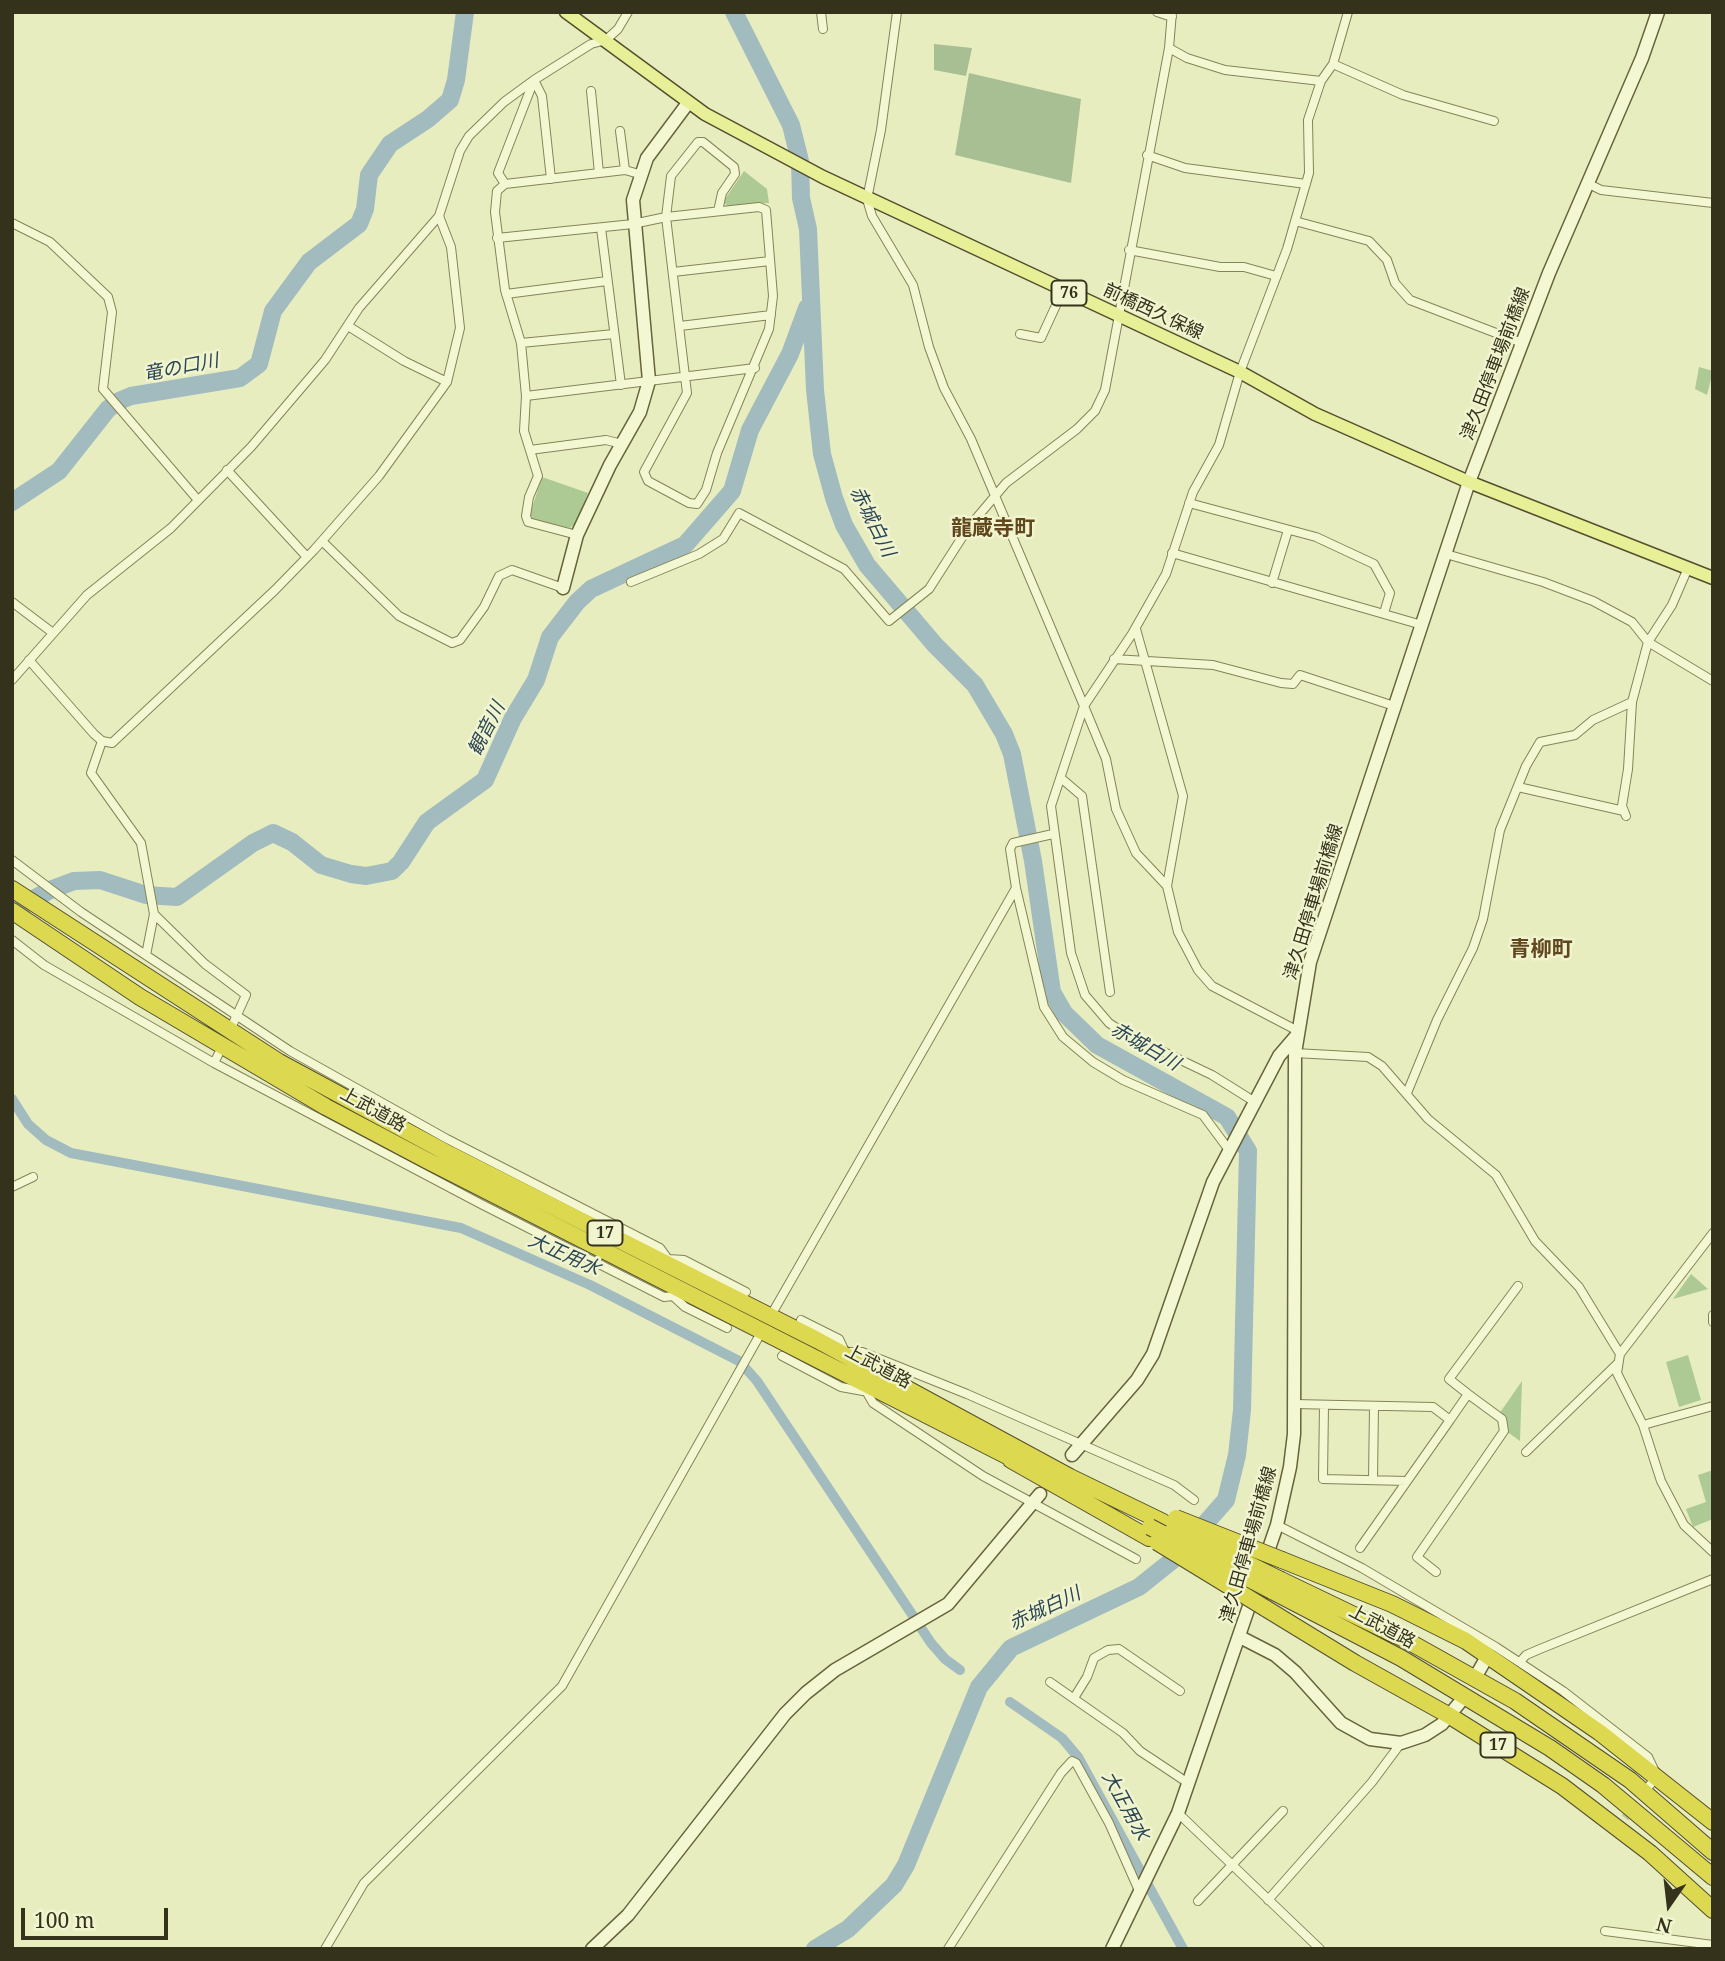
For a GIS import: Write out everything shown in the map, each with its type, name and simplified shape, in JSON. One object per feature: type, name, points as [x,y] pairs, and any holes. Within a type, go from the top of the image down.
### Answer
[{"type":"highway","name":"上武道路","points":[[13,890],[60,923],[279,1062],[767,1323],[1070,1477],[1159,1526]]},
{"type":"highway","name":"上武道路","points":[[12,911],[187,1026],[327,1107],[545,1222],[665,1267],[676,1292],[767,1323]]},
{"type":"highway","name":"上武道路","points":[[843,1362],[862,1385],[1159,1526],[1276,1585],[1401,1658],[1539,1741],[1604,1785],[1713,1877]]},
{"type":"highway","name":"17","points":[[1159,1526],[1282,1560],[1419,1616],[1489,1655],[1657,1776],[1713,1822]]},
{"type":"highway","name":"17","points":[[1159,1526],[1265,1608],[1355,1663],[1450,1716],[1621,1822],[1713,1910]]},
{"type":"highway","name":"上武道路","points":[[1276,1585],[1406,1640],[1515,1701],[1630,1780],[1713,1853]]},
{"type":"main road","name":"前橋西久保線","points":[[565,12],[688,103],[820,176],[1240,372],[1315,414],[1469,482],[1713,578]]},
{"type":"main road","name":"津久田停車場前橋線","points":[[1112,1949],[1178,1813],[1277,1525],[1290,1467],[1294,1405],[1295,1053],[1310,962],[1469,482],[1522,343],[1587,183],[1642,58],[1658,12]]},
{"type":"main road","points":[[563,588],[577,535],[640,412],[649,381],[633,201],[639,174],[647,158],[688,103]]},
{"type":"main road","points":[[1072,1455],[1137,1380],[1153,1354],[1196,1226],[1229,1150],[1279,1056],[1298,1032]]},
{"type":"main road","points":[[592,1949],[628,1915],[785,1714],[835,1670],[948,1604],[1036,1499]]},
{"type":"main road","points":[[1240,1637],[1260,1645],[1286,1664],[1351,1730],[1381,1742],[1401,1743],[1425,1735],[1450,1716],[1461,1701]]},
{"type":"main road","points":[[1476,1676],[1489,1655]]},
{"type":"street","points":[[12,680],[87,595],[171,528],[251,447],[325,360],[399,260],[439,216],[460,151],[470,136],[504,102],[534,80],[591,44],[606,40],[618,29],[628,12]]},
{"type":"street","points":[[821,12],[823,29]]},
{"type":"street","points":[[897,12],[881,130],[867,199],[872,216],[892,255],[913,285],[929,346],[1106,759],[1116,809],[1136,853],[1167,886]]},
{"type":"street","points":[[631,582],[699,554],[723,539],[739,513],[845,569],[889,621],[925,592],[968,528],[1006,483],[1077,429],[1095,411],[1105,390],[1129,250],[1169,48],[1172,15],[1157,12]]},
{"type":"street","points":[[1253,1106],[1212,1075],[1124,1033],[1109,1023],[1085,995],[1071,953],[1051,835],[1051,807],[1084,706],[1136,629],[1166,574],[1189,503],[1219,445],[1240,372],[1295,221],[1309,173],[1308,120],[1321,81],[1333,64],[1348,12]]},
{"type":"street","points":[[1169,48],[1187,58],[1238,72],[1321,81]]},
{"type":"street","points":[[1333,64],[1404,94],[1494,121]]},
{"type":"street","points":[[534,80],[542,96],[551,179]]},
{"type":"street","points":[[505,184],[498,173],[534,80]]},
{"type":"street","points":[[591,91],[599,173]]},
{"type":"street","points":[[620,131],[625,170]]},
{"type":"street","points":[[497,238],[601,228],[666,217],[718,211],[759,207],[766,210],[773,296],[771,315],[755,368],[717,453],[706,490],[697,503],[689,503],[648,481],[644,472],[687,393],[666,217],[671,176],[698,142],[703,142],[734,167],[735,174],[722,193],[718,211]]},
{"type":"street","points":[[1147,155],[1185,168],[1306,184]]},
{"type":"street","points":[[577,535],[528,522],[526,516],[529,497],[538,476],[524,432],[526,396],[521,343],[506,294],[497,238],[497,191],[505,184],[625,170],[639,174]]},
{"type":"street","points":[[1587,183],[1601,190],[1713,203]]},
{"type":"street","points":[[29,660],[102,741],[109,743],[116,740],[322,541],[379,477],[447,382],[460,328],[452,247],[439,216]]},
{"type":"street","points":[[1295,221],[1369,241],[1387,260],[1395,282],[1410,300],[1522,343]]},
{"type":"street","points":[[12,223],[50,242],[108,297],[112,312],[103,389],[197,499]]},
{"type":"street","points":[[601,228],[621,386]]},
{"type":"street","points":[[1129,250],[1220,267],[1244,267],[1276,276]]},
{"type":"street","points":[[673,272],[770,261]]},
{"type":"street","points":[[506,294],[607,281]]},
{"type":"street","points":[[1020,334],[1041,338],[1063,290]]},
{"type":"street","points":[[680,326],[771,315]]},
{"type":"street","points":[[348,326],[404,361],[447,382]]},
{"type":"street","points":[[521,343],[614,334]]},
{"type":"street","points":[[526,396],[755,368]]},
{"type":"street","points":[[530,450],[606,440],[622,444]]},
{"type":"street","points":[[227,470],[307,557]]},
{"type":"street","points":[[1189,503],[1316,537],[1374,564],[1390,593],[1384,613]]},
{"type":"street","points":[[1272,583],[1288,530]]},
{"type":"street","points":[[322,541],[399,616],[452,643],[460,640],[484,607],[499,576],[512,570],[563,588]]},
{"type":"street","points":[[1172,553],[1422,625]]},
{"type":"street","points":[[1446,554],[1543,582],[1593,601],[1632,622],[1648,642],[1713,681]]},
{"type":"street","points":[[1518,787],[1625,813],[1632,702],[1648,642],[1672,605],[1688,568]]},
{"type":"street","points":[[12,602],[53,633]]},
{"type":"street","points":[[1136,629],[1182,796],[1167,886],[1178,932],[1212,986],[1298,1032]]},
{"type":"street","points":[[1114,659],[1213,665],[1280,683],[1293,684],[1300,675],[1335,684],[1394,706]]},
{"type":"street","points":[[1407,1093],[1437,1020],[1473,948],[1483,919],[1500,830],[1540,742],[1575,734],[1593,720],[1632,702]]},
{"type":"street","points":[[102,741],[91,773],[135,830],[141,843],[154,914],[146,955]]},
{"type":"street","points":[[1062,779],[1082,796],[1110,992]]},
{"type":"street","points":[[1051,835],[1013,842],[1010,849],[1016,888],[1044,1007],[1063,1037],[1093,1062],[1123,1080],[1203,1115],[1229,1150]]},
{"type":"street","points":[[12,860],[61,897],[236,1017],[447,1139],[660,1248],[665,1267],[684,1260],[746,1292]]},
{"type":"street","points":[[325,1949],[364,1883],[562,1686],[1016,888]]},
{"type":"street","points":[[154,914],[205,964],[246,995],[231,1028]]},
{"type":"street","points":[[12,940],[44,965],[214,1063],[663,1297],[676,1292],[685,1307],[727,1328]]},
{"type":"street","points":[[214,1063],[219,1053]]},
{"type":"street","points":[[1295,1053],[1368,1057],[1382,1066],[1428,1119],[1496,1175],[1535,1241],[1579,1287],[1619,1359],[1618,1373],[1643,1425],[1661,1481],[1684,1525],[1713,1552]]},
{"type":"street","points":[[12,1187],[33,1177]]},
{"type":"street","points":[[1526,1452],[1619,1359],[1713,1233]]},
{"type":"street","points":[[1436,1572],[1417,1557],[1504,1431],[1502,1419],[1449,1379],[1518,1286]]},
{"type":"street","points":[[1713,1315],[1713,1322]]},
{"type":"street","points":[[802,1320],[842,1341],[843,1362]]},
{"type":"street","points":[[843,1362],[856,1351],[870,1354],[1083,1442],[1174,1485],[1194,1500]]},
{"type":"street","points":[[782,1356],[841,1387],[862,1385],[873,1403],[1136,1559]]},
{"type":"street","points":[[1360,1548],[1468,1394]]},
{"type":"street","points":[[1294,1405],[1433,1407],[1450,1420]]},
{"type":"street","points":[[1324,1405],[1323,1479],[1407,1481]]},
{"type":"street","points":[[1373,1480],[1374,1406]]},
{"type":"street","points":[[1643,1425],[1713,1406]]},
{"type":"street","points":[[1277,1525],[1362,1568],[1520,1662],[1643,1752],[1657,1776],[1646,1790]]},
{"type":"street","points":[[1520,1662],[1540,1649],[1713,1579]]},
{"type":"street","points":[[1074,1698],[1087,1677],[1094,1658],[1108,1650],[1119,1648],[1180,1690]]},
{"type":"street","points":[[1050,1682],[1123,1733],[1140,1751],[1188,1783]]},
{"type":"street","points":[[1268,1900],[1372,1782],[1401,1743]]},
{"type":"street","points":[[961,1949],[950,1946],[1033,1815],[1072,1761],[1076,1763],[1109,1823],[1141,1891]]},
{"type":"street","points":[[1198,1901],[1283,1811]]},
{"type":"street","points":[[1178,1813],[1320,1949]]},
{"type":"street","points":[[1605,1931],[1713,1945]]},
{"type":"green space","points":[[934,44],[972,48],[966,76],[934,70]]},
{"type":"green space","points":[[969,73],[1081,99],[1071,183],[955,155]]},
{"type":"green space","points":[[744,171],[767,189],[769,203],[728,206],[723,202]]},
{"type":"green space","points":[[1699,367],[1713,371],[1707,395],[1695,389]]},
{"type":"green space","points":[[542,477],[588,493],[576,523],[570,528],[533,520],[530,514]]},
{"type":"green space","points":[[1691,1274],[1708,1289],[1673,1299]]},
{"type":"green space","points":[[1688,1355],[1701,1400],[1679,1407],[1666,1362]]},
{"type":"green space","points":[[1522,1381],[1520,1441],[1506,1431],[1499,1414]]},
{"type":"green space","points":[[1713,1470],[1713,1519],[1693,1527],[1686,1509],[1706,1502],[1698,1475]]},
{"type":"waterway","name":"竜の口川","points":[[12,502],[59,471],[108,409],[119,401],[131,396],[240,378],[259,364],[273,311],[309,262],[359,224],[365,209],[369,175],[390,144],[428,119],[450,100],[456,80],[465,12]]},
{"type":"waterway","name":"赤城白川","points":[[734,12],[791,125],[800,161],[801,198],[808,229],[815,390],[822,454],[834,498],[844,525],[867,565],[935,645],[975,685],[1004,734],[1012,754],[1033,861],[1052,992],[1064,1013],[1097,1045],[1227,1117],[1248,1151],[1242,1410],[1237,1455],[1226,1500],[1174,1559],[1139,1587],[1011,1648],[979,1687],[906,1865],[894,1885],[848,1929],[815,1949]]},
{"type":"waterway","name":"観音川","points":[[12,911],[50,890],[74,881],[100,880],[146,895],[177,897],[253,843],[273,833],[292,842],[321,865],[366,876],[392,871],[427,822],[485,780],[513,718],[536,680],[550,637],[577,602],[591,589],[685,545],[732,491],[750,430],[790,354],[807,308]]},
{"type":"waterway","name":"大正用水","points":[[12,1099],[28,1124],[46,1140],[71,1153],[461,1228],[590,1285],[739,1361],[757,1381],[931,1643],[945,1659],[960,1670]]},
{"type":"waterway","name":"大正用水","points":[[1010,1702],[1062,1738],[1078,1757],[1183,1949]]},
{"type":"tunnel","points":[[1625,1818],[1645,1792]]},
{"type":"district","name":"龍蔵寺町","points":[[993,529]]},
{"type":"district","name":"青柳町","points":[[1541,950]]}]
